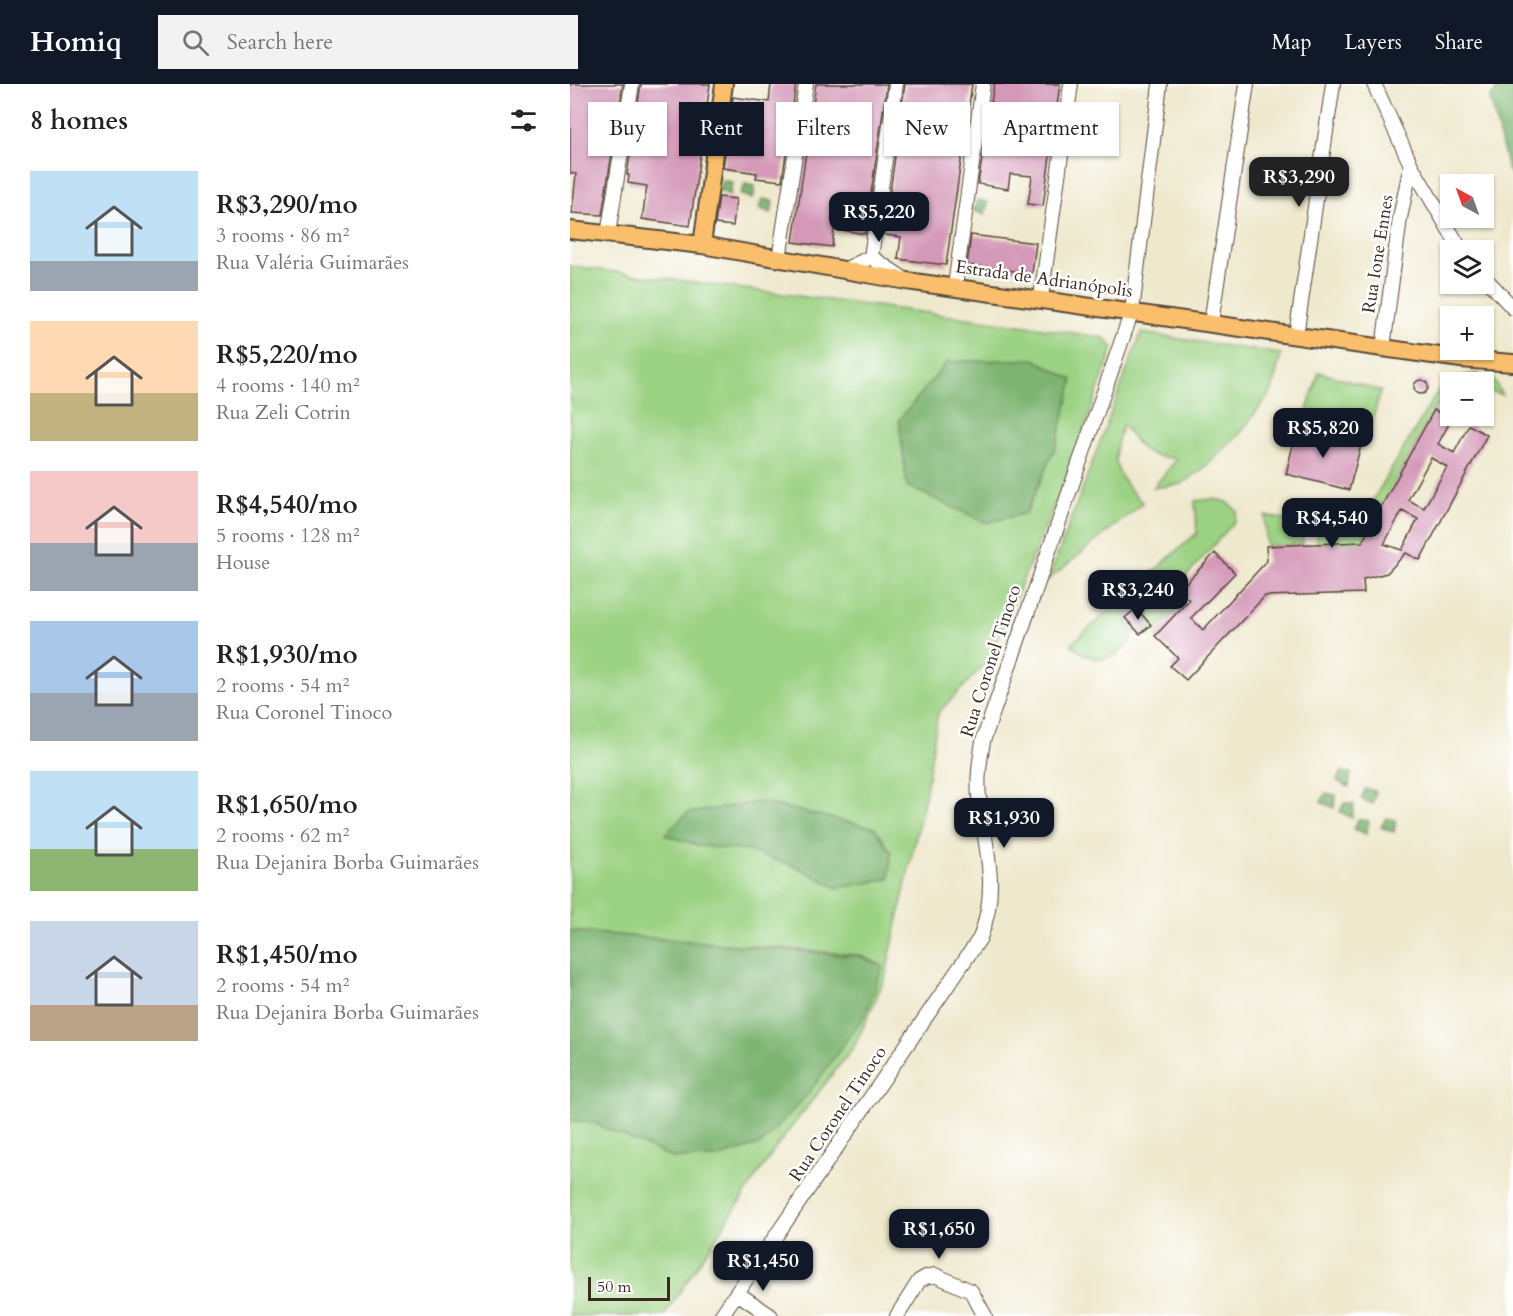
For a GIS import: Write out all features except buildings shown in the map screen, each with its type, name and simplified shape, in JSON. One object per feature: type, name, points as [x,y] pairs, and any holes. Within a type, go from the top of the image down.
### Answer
[{"type":"main road","points":[[702,245],[724,84]]},
{"type":"main road","name":"Estrada de Adrianópolis","points":[[570,230],[702,245],[907,281],[1041,298],[1383,348],[1513,363]]},
{"type":"street","points":[[608,234],[632,84]]},
{"type":"street","points":[[779,259],[806,84]]},
{"type":"street","points":[[871,257],[896,84]]},
{"type":"street","points":[[955,286],[983,84]]},
{"type":"street","points":[[1041,298],[1071,84]]},
{"type":"street","name":"Rua Coronel Tinoco","points":[[721,1316],[980,938],[986,922],[992,885],[990,855],[979,795],[982,741],[1132,311],[1161,84]]},
{"type":"street","points":[[1211,323],[1247,84]]},
{"type":"street","points":[[1296,336],[1333,84]]},
{"type":"street","points":[[1374,84],[1411,165],[1455,240]]},
{"type":"street","name":"Rua Ione Ennes","points":[[1383,348],[1400,218],[1411,165]]},
{"type":"street","points":[[844,270],[871,257]]},
{"type":"street","points":[[871,257],[907,281]]},
{"type":"street","points":[[1494,288],[1513,308]]},
{"type":"street","points":[[897,1316],[919,1281],[926,1276],[935,1275],[971,1291],[985,1316]]},
{"type":"street","points":[[737,1293],[771,1316]]},
{"type":"green space","points":[[1501,84],[1513,84],[1513,177],[1508,169],[1490,98]]},
{"type":"green space","points":[[722,180],[732,182],[730,195],[718,190]]},
{"type":"green space","points":[[745,184],[755,186],[753,199],[740,194]]},
{"type":"green space","points":[[763,199],[773,201],[771,214],[759,208]]},
{"type":"green space","points":[[977,200],[988,202],[985,215],[973,210]]},
{"type":"green space","points":[[570,266],[1035,327],[1105,338],[1113,348],[1068,474],[988,661],[938,713],[926,791],[885,978],[855,1045],[776,1147],[664,1316],[570,1316],[570,1120],[594,1123],[674,1158],[883,966],[859,955],[570,931]]},
{"type":"green space","points":[[1141,333],[1281,354],[1272,390],[1239,435],[1203,469],[1181,484],[1153,488],[1177,459],[1156,456],[1144,451],[1123,425],[1116,449],[1118,468],[1121,477],[1143,503],[1048,580]]},
{"type":"green space","points":[[1034,359],[1073,380],[1056,446],[1026,513],[986,523],[907,486],[899,420],[947,362]]},
{"type":"green space","points":[[1319,372],[1381,391],[1369,430],[1307,410]]},
{"type":"green space","points":[[1494,380],[1502,395],[1494,392]]},
{"type":"green space","points":[[1439,389],[1440,407],[1436,406],[1364,542],[1317,544],[1316,517],[1339,516],[1373,500]]},
{"type":"green space","points":[[1214,499],[1227,502],[1237,511],[1235,521],[1174,590],[1185,604],[1149,636],[1145,630],[1151,624],[1136,608],[1125,618],[1135,633],[1129,643],[1114,656],[1098,659],[1080,652],[1071,644],[1197,533],[1195,501]]},
{"type":"green space","points":[[1301,512],[1303,544],[1266,546],[1265,516],[1287,520]]},
{"type":"green space","points":[[1341,772],[1351,773],[1349,787],[1337,781]]},
{"type":"green space","points":[[1365,789],[1376,791],[1373,804],[1361,799]]},
{"type":"green space","points":[[1326,793],[1336,795],[1334,808],[1321,802]]},
{"type":"green space","points":[[760,802],[875,828],[891,852],[889,879],[837,888],[799,868],[749,851],[700,846],[665,835],[687,813]]},
{"type":"green space","points":[[1344,803],[1354,804],[1352,818],[1340,812]]},
{"type":"green space","points":[[1386,818],[1396,820],[1394,832],[1381,827]]},
{"type":"green space","points":[[1358,819],[1369,821],[1366,834],[1354,829]]},
{"type":"green space","points":[[570,931],[859,956],[883,966],[866,1013],[808,1094],[761,1144],[716,1158],[673,1158],[594,1123],[570,1120]]}]
